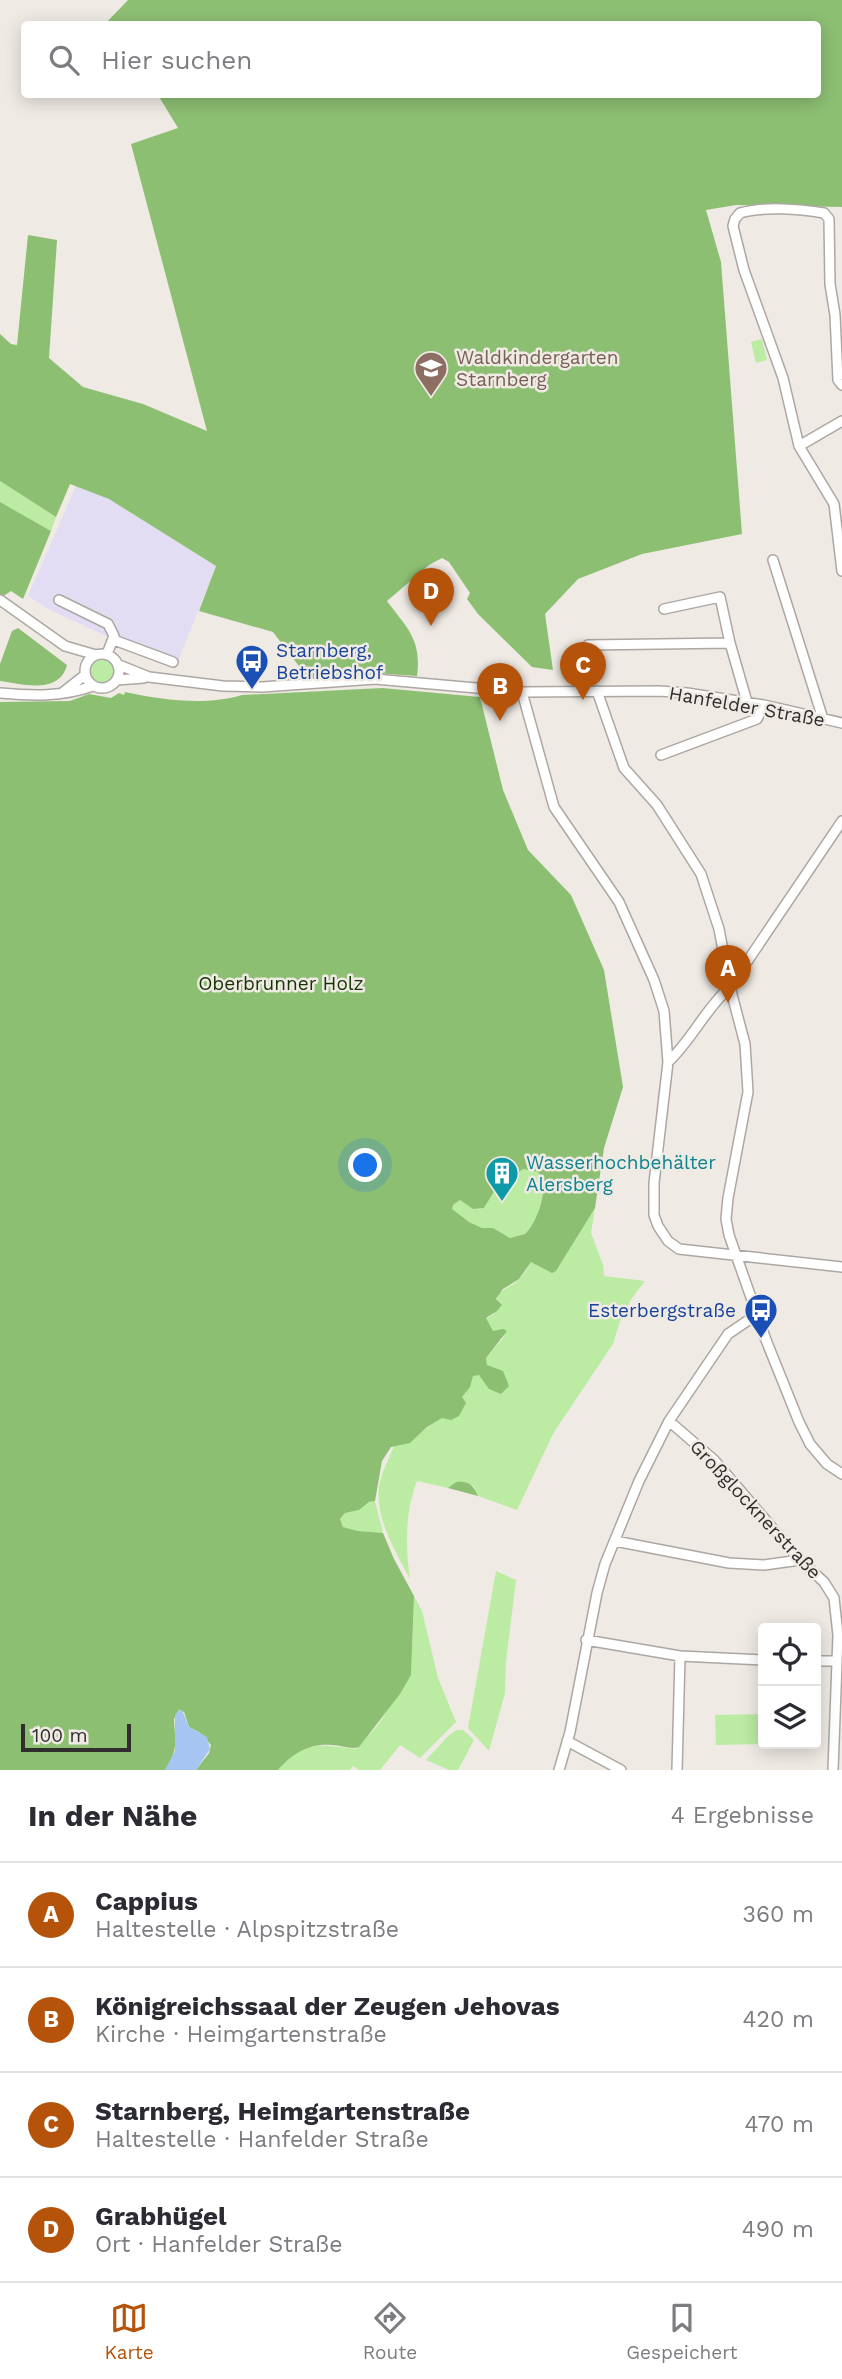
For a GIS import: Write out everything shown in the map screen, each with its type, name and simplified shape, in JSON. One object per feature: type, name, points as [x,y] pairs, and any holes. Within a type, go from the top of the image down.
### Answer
[{"type":"street","points":[[840,382],[830,284],[829,219],[824,213],[816,212],[767,209],[740,212],[733,226],[744,270],[777,358],[799,446],[834,504],[842,571]]},
{"type":"street","points":[[799,446],[842,421]]},
{"type":"street","points":[[773,560],[822,719]]},
{"type":"street","points":[[664,609],[720,597],[747,702]]},
{"type":"street","points":[[0,600],[65,646],[96,655],[107,654],[119,665],[117,680],[106,688],[93,686],[71,693],[39,696],[0,693]]},
{"type":"street","points":[[59,600],[108,624],[113,630],[114,640],[107,654]]},
{"type":"street","points":[[114,640],[173,662]]},
{"type":"street","points":[[588,645],[730,643]]},
{"type":"street","points":[[65,646],[93,686]]},
{"type":"street","points":[[60,694],[85,673],[88,661],[96,655]]},
{"type":"street","name":"Hanfelder Straße","points":[[119,665],[149,677]]},
{"type":"street","name":"Hanfelder Straße","points":[[117,680],[149,677],[223,686],[262,687],[375,679],[522,692],[659,691],[747,702],[842,723]]},
{"type":"street","points":[[597,691],[624,768],[657,805],[701,874],[719,929],[745,1044],[748,1092],[726,1219],[729,1235],[799,1422],[810,1444],[827,1464],[842,1474]]},
{"type":"street","points":[[522,692],[554,807],[619,902],[654,980],[664,1011],[668,1062],[654,1183],[654,1215],[658,1226],[668,1241],[679,1249],[842,1267]]},
{"type":"street","points":[[662,755],[757,719],[764,705]]},
{"type":"street","points":[[668,1062],[677,1054],[714,1001],[730,987],[842,821]]},
{"type":"street","points":[[559,1770],[601,1578],[639,1481],[669,1422],[728,1334],[757,1315]]},
{"type":"street","name":"Großglocknerstraße","points":[[669,1422],[713,1460],[800,1560],[824,1582],[834,1598],[840,1635],[833,1770]]},
{"type":"street","points":[[615,1541],[729,1563],[764,1565],[800,1560]]},
{"type":"street","points":[[586,1640],[680,1656],[758,1660]]},
{"type":"street","points":[[677,1770],[680,1656]]},
{"type":"street","points":[[821,1661],[837,1661]]},
{"type":"street","points":[[567,1741],[621,1770]]},
{"type":"shaded area","points":[[76,486],[109,499],[216,566],[177,664],[123,647],[28,596]]},
{"type":"green space","points":[[128,0],[842,0],[842,207],[736,205],[706,210],[721,262],[742,534],[642,554],[578,579],[545,614],[553,670],[532,667],[478,614],[467,599],[470,593],[449,562],[442,558],[429,565],[387,601],[415,643],[417,676],[374,673],[308,678],[273,632],[199,611],[216,566],[109,499],[70,484],[56,517],[0,481],[0,334],[11,344],[17,345],[28,235],[57,240],[49,358],[83,387],[143,404],[207,431],[131,144],[178,128],[160,98],[821,98],[821,21],[108,21]]},
{"type":"green space","points":[[762,339],[767,360],[756,363],[751,342]]},
{"type":"green space","points":[[0,481],[56,517],[51,531],[0,502]]},
{"type":"green space","points":[[0,502],[51,531],[23,599],[11,591],[0,596]]},
{"type":"green space","points":[[18,628],[67,665],[56,681],[29,685],[0,681],[0,664],[12,631]]},
{"type":"green space","points":[[102,658],[111,662],[115,671],[111,680],[102,684],[93,680],[89,671],[93,662]]},
{"type":"green space","name":"Oberbrunner Holz","points":[[382,688],[480,697],[503,790],[528,850],[571,895],[604,970],[623,1087],[604,1148],[595,1208],[556,1271],[552,1273],[531,1262],[519,1279],[503,1289],[496,1299],[502,1305],[486,1318],[493,1331],[507,1331],[486,1358],[487,1365],[503,1371],[509,1386],[501,1394],[489,1389],[479,1375],[473,1376],[470,1387],[462,1397],[466,1403],[459,1416],[451,1420],[442,1418],[427,1427],[410,1443],[391,1447],[382,1461],[375,1501],[359,1510],[345,1513],[340,1519],[343,1527],[383,1533],[414,1596],[411,1675],[400,1694],[359,1747],[324,1745],[308,1748],[289,1759],[278,1770],[196,1770],[209,1753],[211,1745],[199,1732],[189,1727],[184,1712],[179,1710],[174,1719],[174,1750],[165,1770],[0,1770],[0,702],[70,701],[89,694],[111,698],[119,693],[124,695],[125,692],[184,701],[242,695]],"holes":[[[507,1170],[538,1172],[543,1195],[534,1221],[525,1234],[510,1238],[493,1228],[482,1228],[469,1222],[452,1209],[460,1200],[473,1209],[484,1208]]]},
{"type":"green space","points":[[527,1169],[538,1172],[543,1195],[538,1213],[525,1234],[510,1238],[493,1228],[482,1228],[469,1222],[452,1209],[460,1200],[473,1209],[484,1208],[507,1170]]},
{"type":"green space","points":[[595,1208],[591,1233],[603,1265],[604,1276],[645,1281],[620,1321],[613,1344],[554,1432],[517,1510],[478,1496],[474,1486],[456,1482],[448,1488],[417,1481],[407,1529],[410,1579],[388,1535],[380,1511],[381,1477],[394,1446],[412,1440],[448,1411],[466,1392],[473,1376],[477,1374],[483,1379],[492,1368],[487,1365],[486,1358],[504,1337],[493,1331],[486,1319],[494,1314],[498,1297],[521,1277],[531,1262],[556,1271]]},
{"type":"green space","points":[[456,1482],[470,1484],[478,1496],[448,1488]]},
{"type":"green space","points":[[375,1501],[383,1533],[343,1527],[340,1519],[345,1513],[359,1510]]},
{"type":"green space","points":[[496,1571],[516,1580],[506,1661],[505,1693],[489,1751],[468,1728]]},
{"type":"green space","points":[[414,1596],[422,1611],[438,1678],[456,1722],[420,1758],[400,1745],[380,1770],[359,1770],[353,1766],[350,1770],[278,1770],[297,1753],[314,1746],[356,1749],[377,1726],[411,1675]]},
{"type":"green space","points":[[758,1714],[758,1744],[716,1745],[715,1715]]},
{"type":"green space","points":[[463,1730],[474,1740],[458,1770],[449,1770],[426,1760],[449,1735]]},
{"type":"water","points":[[182,1710],[189,1727],[207,1737],[210,1749],[196,1770],[165,1770],[175,1751],[175,1715]]},
{"type":"place","name":"Waldkindergarten Starnberg","points":[[431,398]]},
{"type":"place","name":"Grabhügel","points":[[431,626]]},
{"type":"place","name":"Starnberg, Betriebshof","points":[[252,691]]},
{"type":"place","name":"Starnberg, Heimgartenstraße","points":[[583,700]]},
{"type":"place","name":"Königreichssaal der Zeugen Jehovas","points":[[500,721]]},
{"type":"place","name":"Cappius","points":[[728,1003]]},
{"type":"place","name":"Wasserhochbehälter Alersberg","points":[[502,1203]]},
{"type":"place","name":"Esterbergstraße","points":[[761,1340]]}]
